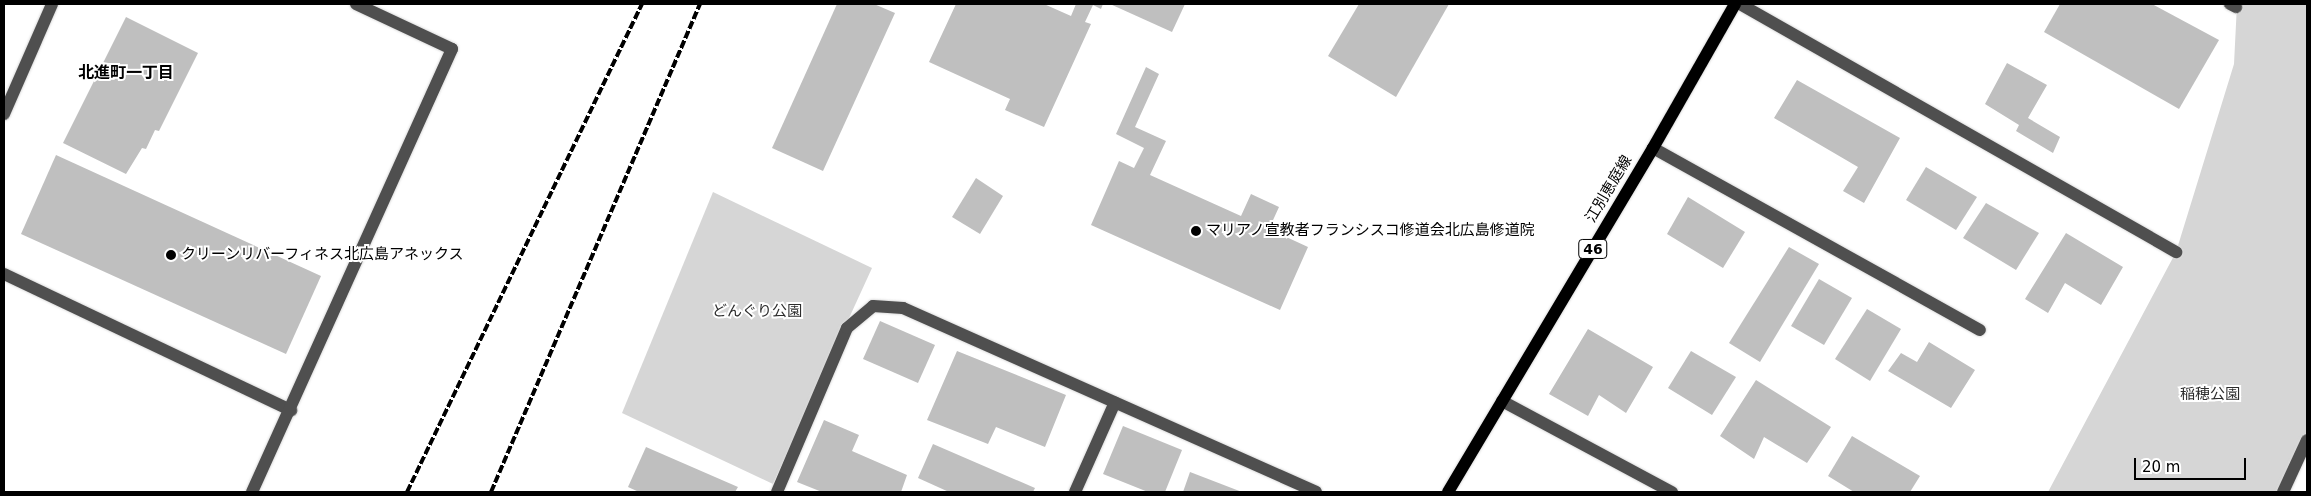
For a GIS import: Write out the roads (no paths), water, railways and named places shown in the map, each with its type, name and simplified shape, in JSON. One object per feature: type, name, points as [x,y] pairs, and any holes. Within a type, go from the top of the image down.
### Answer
[{"type":"main road","name":"江別恵庭線","points":[[1448,492],[1653,148],[1735,4]]},
{"type":"street","points":[[4,114],[52,4]]},
{"type":"street","points":[[252,492],[291,410],[452,49],[356,4]]},
{"type":"street","points":[[1740,4],[2176,252]]},
{"type":"street","points":[[1653,148],[1980,330]]},
{"type":"street","points":[[4,274],[291,410]]},
{"type":"street","points":[[777,492],[846,328],[873,306],[903,308],[1316,492]]},
{"type":"street","points":[[1502,401],[1672,492]]},
{"type":"street","points":[[1075,492],[1115,402]]},
{"type":"street","points":[[2283,492],[2307,440]]},
{"type":"railway","points":[[407,492],[642,4]]},
{"type":"railway","points":[[491,492],[700,4]]},
{"type":"place","name":"マリアノ宣教者フランシスコ修道会北広島修道院","points":[[1196,231]]},
{"type":"place","name":"クリーンリバーフィネス北広島アネックス","points":[[171,255]]},
{"type":"district","name":"北進町一丁目","points":[[126,73]]},
{"type":"park label","name":"どんぐり公園","points":[[757,312]]},
{"type":"park label","name":"稲穂公園","points":[[2210,395]]}]
